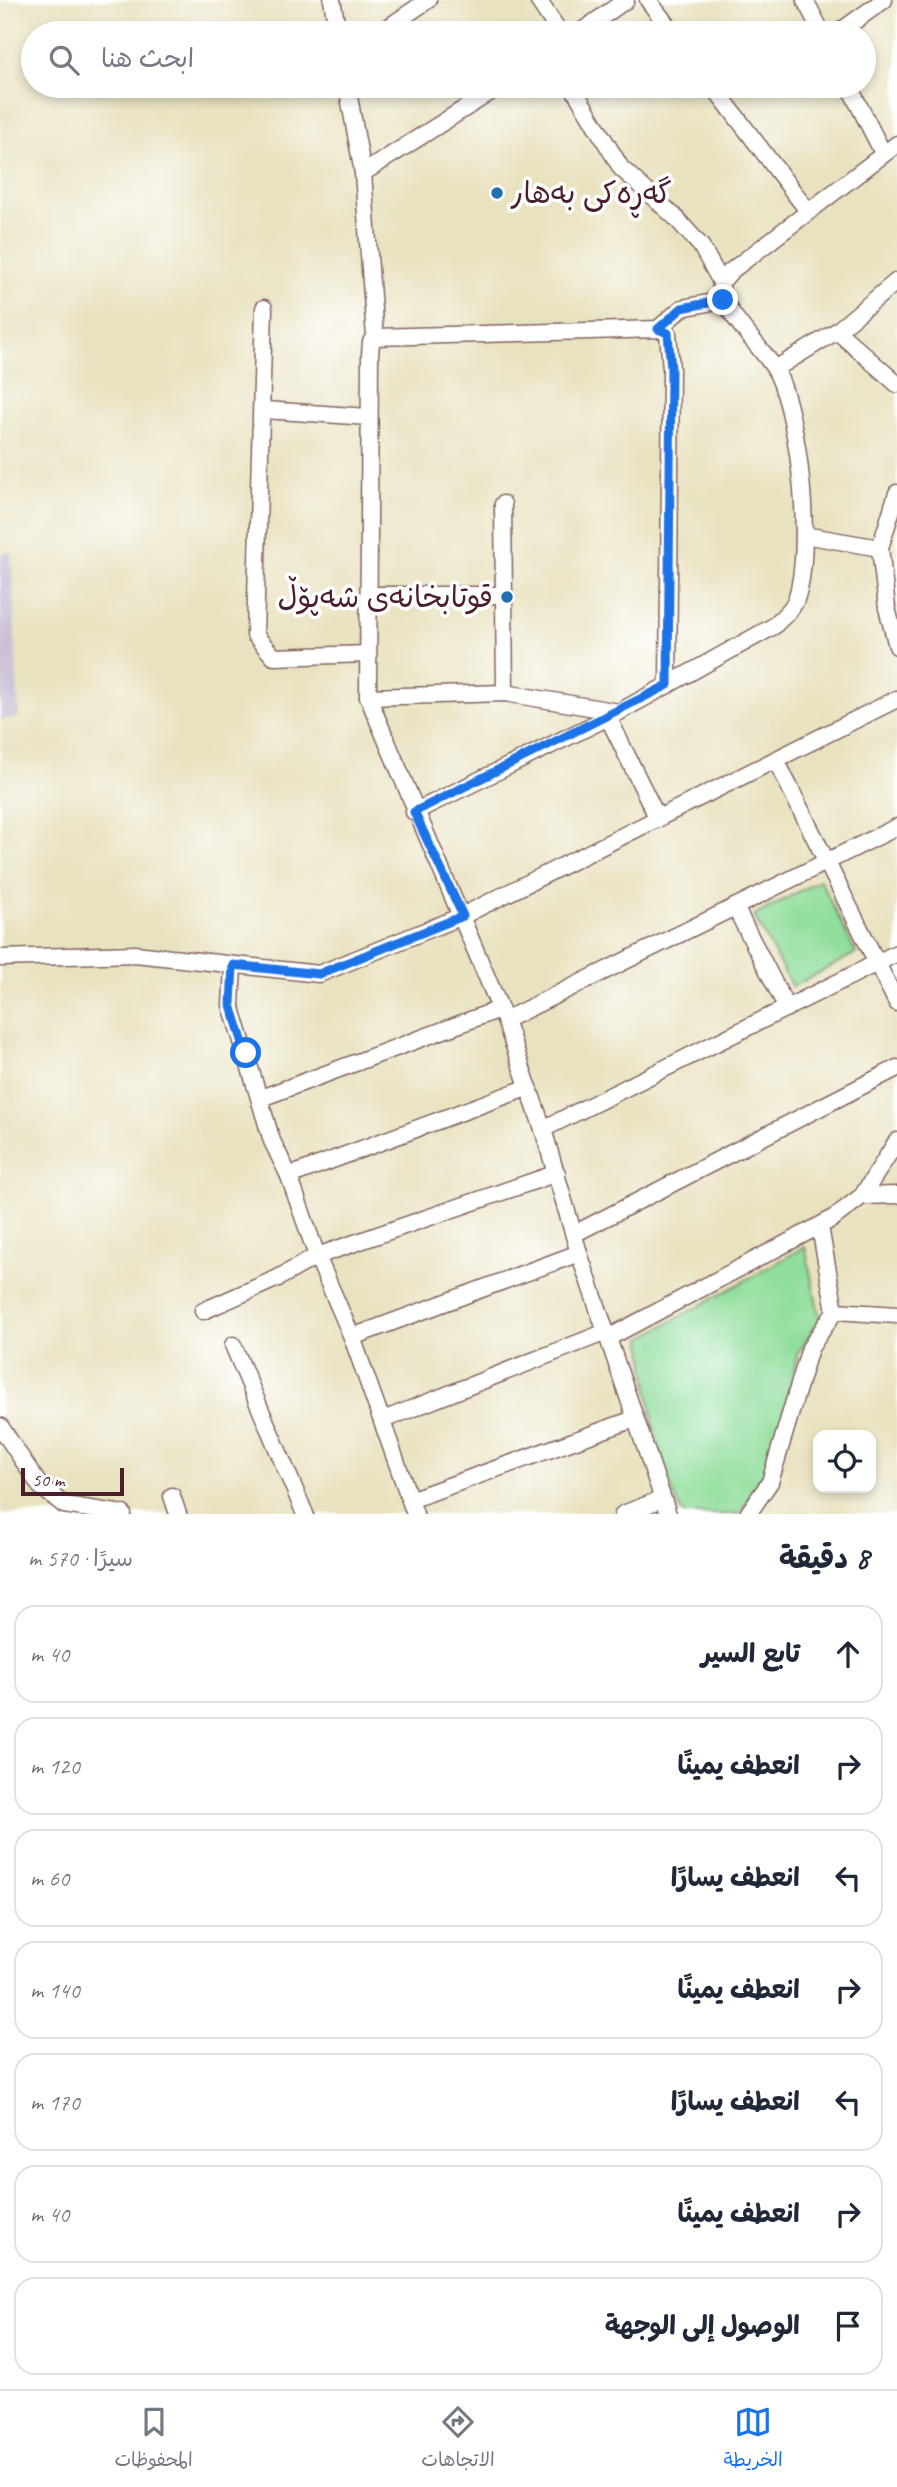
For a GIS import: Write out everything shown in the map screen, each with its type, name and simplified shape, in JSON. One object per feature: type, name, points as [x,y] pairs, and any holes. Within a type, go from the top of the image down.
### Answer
[{"type":"street","points":[[332,0],[336,21]]},
{"type":"street","points":[[397,21],[428,0]]},
{"type":"street","points":[[538,0],[552,21]]},
{"type":"street","points":[[596,21],[625,0]]},
{"type":"street","points":[[648,0],[664,21]]},
{"type":"street","points":[[805,0],[816,21]]},
{"type":"street","points":[[855,21],[884,0]]},
{"type":"street","points":[[349,98],[363,173],[375,337],[371,342],[370,355],[368,697],[414,812],[463,916],[503,1014],[557,1173],[579,1254],[665,1507],[623,1514]]},
{"type":"street","points":[[363,173],[481,98]]},
{"type":"street","points":[[414,812],[613,715],[774,626],[794,605],[801,578],[804,535],[795,432],[775,369],[723,300],[721,282],[701,246],[675,217],[621,168],[579,98]]},
{"type":"street","points":[[722,98],[808,211]]},
{"type":"street","points":[[855,98],[883,153]]},
{"type":"street","points":[[721,282],[808,211],[897,144]]},
{"type":"street","points":[[775,369],[837,331],[897,281]]},
{"type":"street","points":[[658,329],[682,308],[723,300]]},
{"type":"street","points":[[264,308],[264,410],[255,635],[274,657],[368,654]]},
{"type":"street","points":[[375,337],[658,329],[668,333],[671,369],[668,685]]},
{"type":"street","points":[[837,331],[897,384]]},
{"type":"street","points":[[264,410],[369,417]]},
{"type":"street","points":[[897,494],[880,548],[892,604],[897,646]]},
{"type":"street","points":[[503,504],[505,693]]},
{"type":"street","points":[[804,535],[880,548]]},
{"type":"street","points":[[368,596],[504,595]]},
{"type":"street","points":[[368,697],[505,693],[613,715]]},
{"type":"street","points":[[0,958],[135,954],[319,974],[463,916],[897,699]]},
{"type":"street","points":[[613,715],[658,818]]},
{"type":"street","points":[[776,760],[897,1003]]},
{"type":"street","points":[[261,1098],[503,1014],[736,907],[897,827]]},
{"type":"street","points":[[736,907],[787,1008]]},
{"type":"street","points":[[543,1129],[897,953]]},
{"type":"street","points":[[233,965],[231,1005],[272,1141],[289,1176],[317,1256],[352,1337],[413,1507],[634,1419]]},
{"type":"street","points":[[575,1234],[897,1068]]},
{"type":"street","points":[[289,1176],[529,1087]]},
{"type":"street","points":[[383,1420],[607,1335],[820,1227],[862,1196],[897,1141]]},
{"type":"street","points":[[203,1311],[278,1278],[317,1256],[557,1173]]},
{"type":"street","points":[[862,1196],[897,1195]]},
{"type":"street","points":[[748,1514],[769,1482],[787,1433],[798,1382],[810,1348],[835,1311],[820,1227]]},
{"type":"street","points":[[352,1337],[579,1254]]},
{"type":"street","points":[[835,1311],[897,1315]]},
{"type":"street","points":[[233,1345],[305,1514]]},
{"type":"street","points":[[0,1426],[40,1486],[64,1505],[123,1514]]},
{"type":"street","points":[[172,1496],[178,1514]]},
{"type":"shaded area","points":[[11,552],[19,717],[0,720],[0,554]]},
{"type":"green space","points":[[820,880],[856,953],[792,987],[754,916]]},
{"type":"green space","points":[[805,1247],[820,1319],[797,1355],[776,1453],[739,1514],[683,1514],[665,1472],[659,1450],[650,1406],[642,1338]]},
{"type":"place","name":"گەڕەکی بەهار","points":[[497,193]]},
{"type":"place","name":"قوتابخانەی شەپۆڵ","points":[[507,597]]},
{"type":"route","points":[[246,1053],[231,1005],[233,965],[319,974],[463,916],[414,812],[619,712],[668,685],[671,369],[668,333],[658,329],[674,312],[682,308],[723,300]]}]
